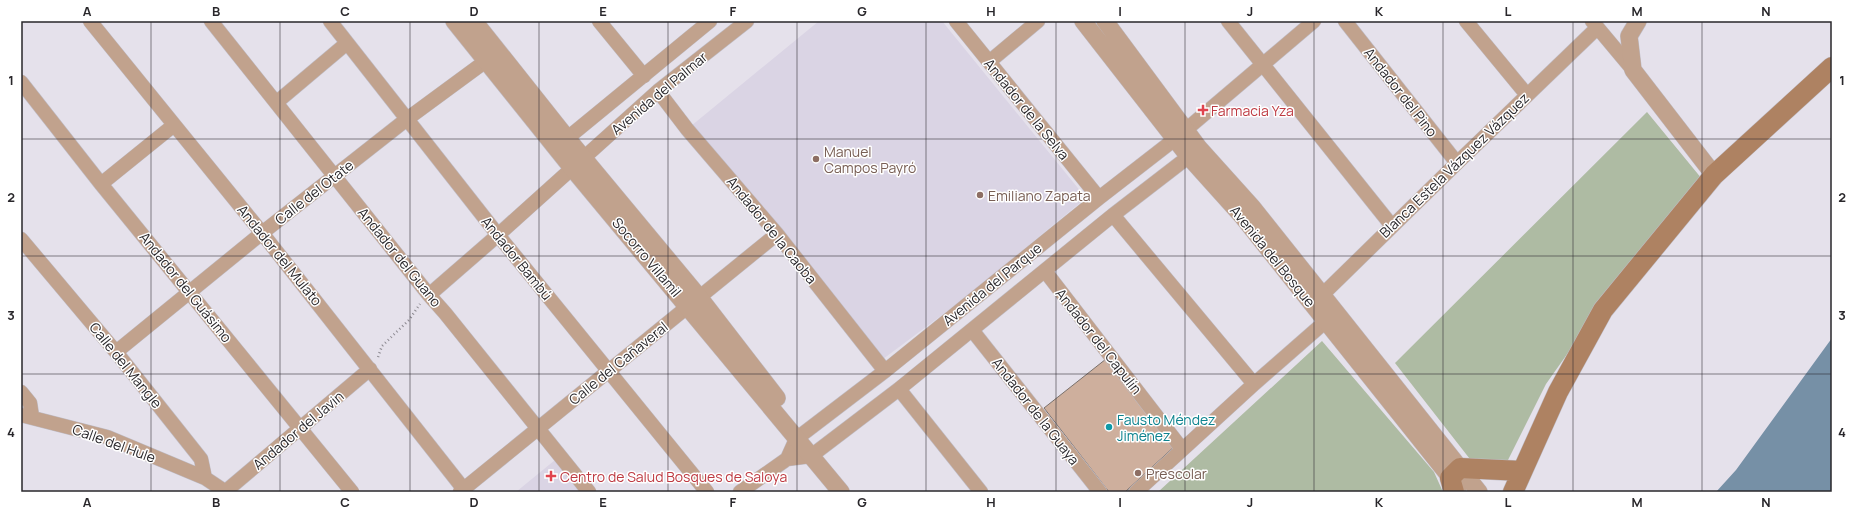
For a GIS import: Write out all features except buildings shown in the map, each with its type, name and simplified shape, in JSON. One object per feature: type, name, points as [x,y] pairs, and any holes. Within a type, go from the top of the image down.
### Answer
[{"type":"main road","points":[[1513,492],[1558,392],[1603,310],[1714,175],[1832,67]]},
{"type":"main road","points":[[1456,482],[1522,471]]},
{"type":"street","name":"Andador del Mulato","points":[[90,21],[370,369],[463,491]]},
{"type":"street","name":"Andador del Guano","points":[[211,21],[336,176],[428,295],[445,313],[589,492]]},
{"type":"street","name":"Andador Bambú","points":[[330,21],[498,235],[707,492]]},
{"type":"street","name":"Socorro Villamil","points":[[454,21],[492,56],[814,453],[841,492]]},
{"type":"street","name":"Socorro Villamil","points":[[474,21],[492,56]]},
{"type":"street","points":[[599,21],[644,76]]},
{"type":"street","name":"Avenida del Palmar","points":[[562,143],[710,21]]},
{"type":"street","name":"Avenida del Palmar","points":[[428,295],[498,235],[658,91],[747,21]]},
{"type":"street","name":"Andador de la Selva","points":[[956,21],[1099,198]]},
{"type":"street","points":[[989,62],[1038,21]]},
{"type":"street","name":"Avenida del Bosque","points":[[1084,21],[1181,134]]},
{"type":"street","name":"Avenida del Bosque","points":[[1105,21],[1194,152],[1253,208],[1318,300],[1456,482]]},
{"type":"street","points":[[1228,21],[1392,226]]},
{"type":"street","name":"Avenida del Parque","points":[[800,436],[885,371],[1099,198],[1181,134],[1314,21]]},
{"type":"street","name":"Andador del Pino","points":[[1345,21],[1457,163]]},
{"type":"street","points":[[1466,21],[1526,95]]},
{"type":"street","points":[[1633,70],[1629,36],[1638,21]]},
{"type":"street","points":[[1595,24],[1633,70],[1714,175]]},
{"type":"street","name":"Blanca Estela Vázquez Vázquez","points":[[1318,300],[1526,95],[1595,24]]},
{"type":"street","points":[[277,102],[347,43]]},
{"type":"street","name":"Calle del Otate","points":[[116,352],[262,233],[407,119],[492,56]]},
{"type":"street","name":"Andador del Guásimo","points":[[21,82],[101,184],[352,492]]},
{"type":"street","name":"Andador de la Caoba","points":[[658,91],[687,128],[777,234],[885,371]]},
{"type":"street","points":[[101,184],[174,126]]},
{"type":"street","name":"Avenida del Parque","points":[[814,453],[899,389],[1194,152]]},
{"type":"street","points":[[1113,216],[1254,384]]},
{"type":"street","name":"Calle del Cañaveral","points":[[463,491],[777,234]]},
{"type":"street","name":"Calle del Mangle","points":[[23,244],[116,352],[201,459],[205,478]]},
{"type":"street","name":"Andador del Capulín","points":[[1045,271],[1182,449]]},
{"type":"street","name":"Avenida del Bosque","points":[[1318,300],[1326,321],[1456,482],[1480,492]]},
{"type":"street","points":[[1136,492],[1254,384],[1326,321]]},
{"type":"street","name":"Andador de la Guaya","points":[[972,330],[1100,492]]},
{"type":"street","name":"Andador del Javin","points":[[226,492],[370,369]]},
{"type":"street","points":[[899,389],[981,492]]},
{"type":"street","points":[[21,392],[30,403],[26,415]]},
{"type":"street","name":"Calle del Hule","points":[[26,415],[107,437],[205,478]]},
{"type":"street","points":[[787,459],[800,436]]},
{"type":"street","points":[[740,492],[787,459],[814,453]]},
{"type":"street","name":"Socorro Villamil","points":[[814,453],[852,492]]},
{"type":"street","points":[[205,478],[226,492]]},
{"type":"path","points":[[370,369],[378,359],[382,346],[409,320],[428,295]]},
{"type":"shaded area","name":"Manuel Campos Payró","points":[[819,21],[942,21],[1086,198],[962,300],[883,359],[691,126]]},
{"type":"shaded area","name":"Centro de Salud Bosques de Saloya","points":[[555,460],[580,492],[516,492]]},
{"type":"green space","points":[[1647,112],[1702,179],[1606,299],[1546,384],[1506,464],[1473,463],[1395,363]]},
{"type":"green space","points":[[1322,341],[1434,472],[1443,492],[1158,492]]},
{"type":"water","points":[[1832,338],[1832,492],[1716,492],[1736,470]]},
{"type":"place","name":"Farmacia Yza","points":[[1203,110]]},
{"type":"place","name":"Manuel Campos Payró","points":[[816,159]]},
{"type":"place","name":"Emiliano Zapata","points":[[980,195]]},
{"type":"place","name":"Fausto Méndez Jiménez","points":[[1109,427]]},
{"type":"place","name":"Prescolar","points":[[1138,473]]},
{"type":"place","name":"Centro de Salud Bosques de Saloya","points":[[551,476]]}]
